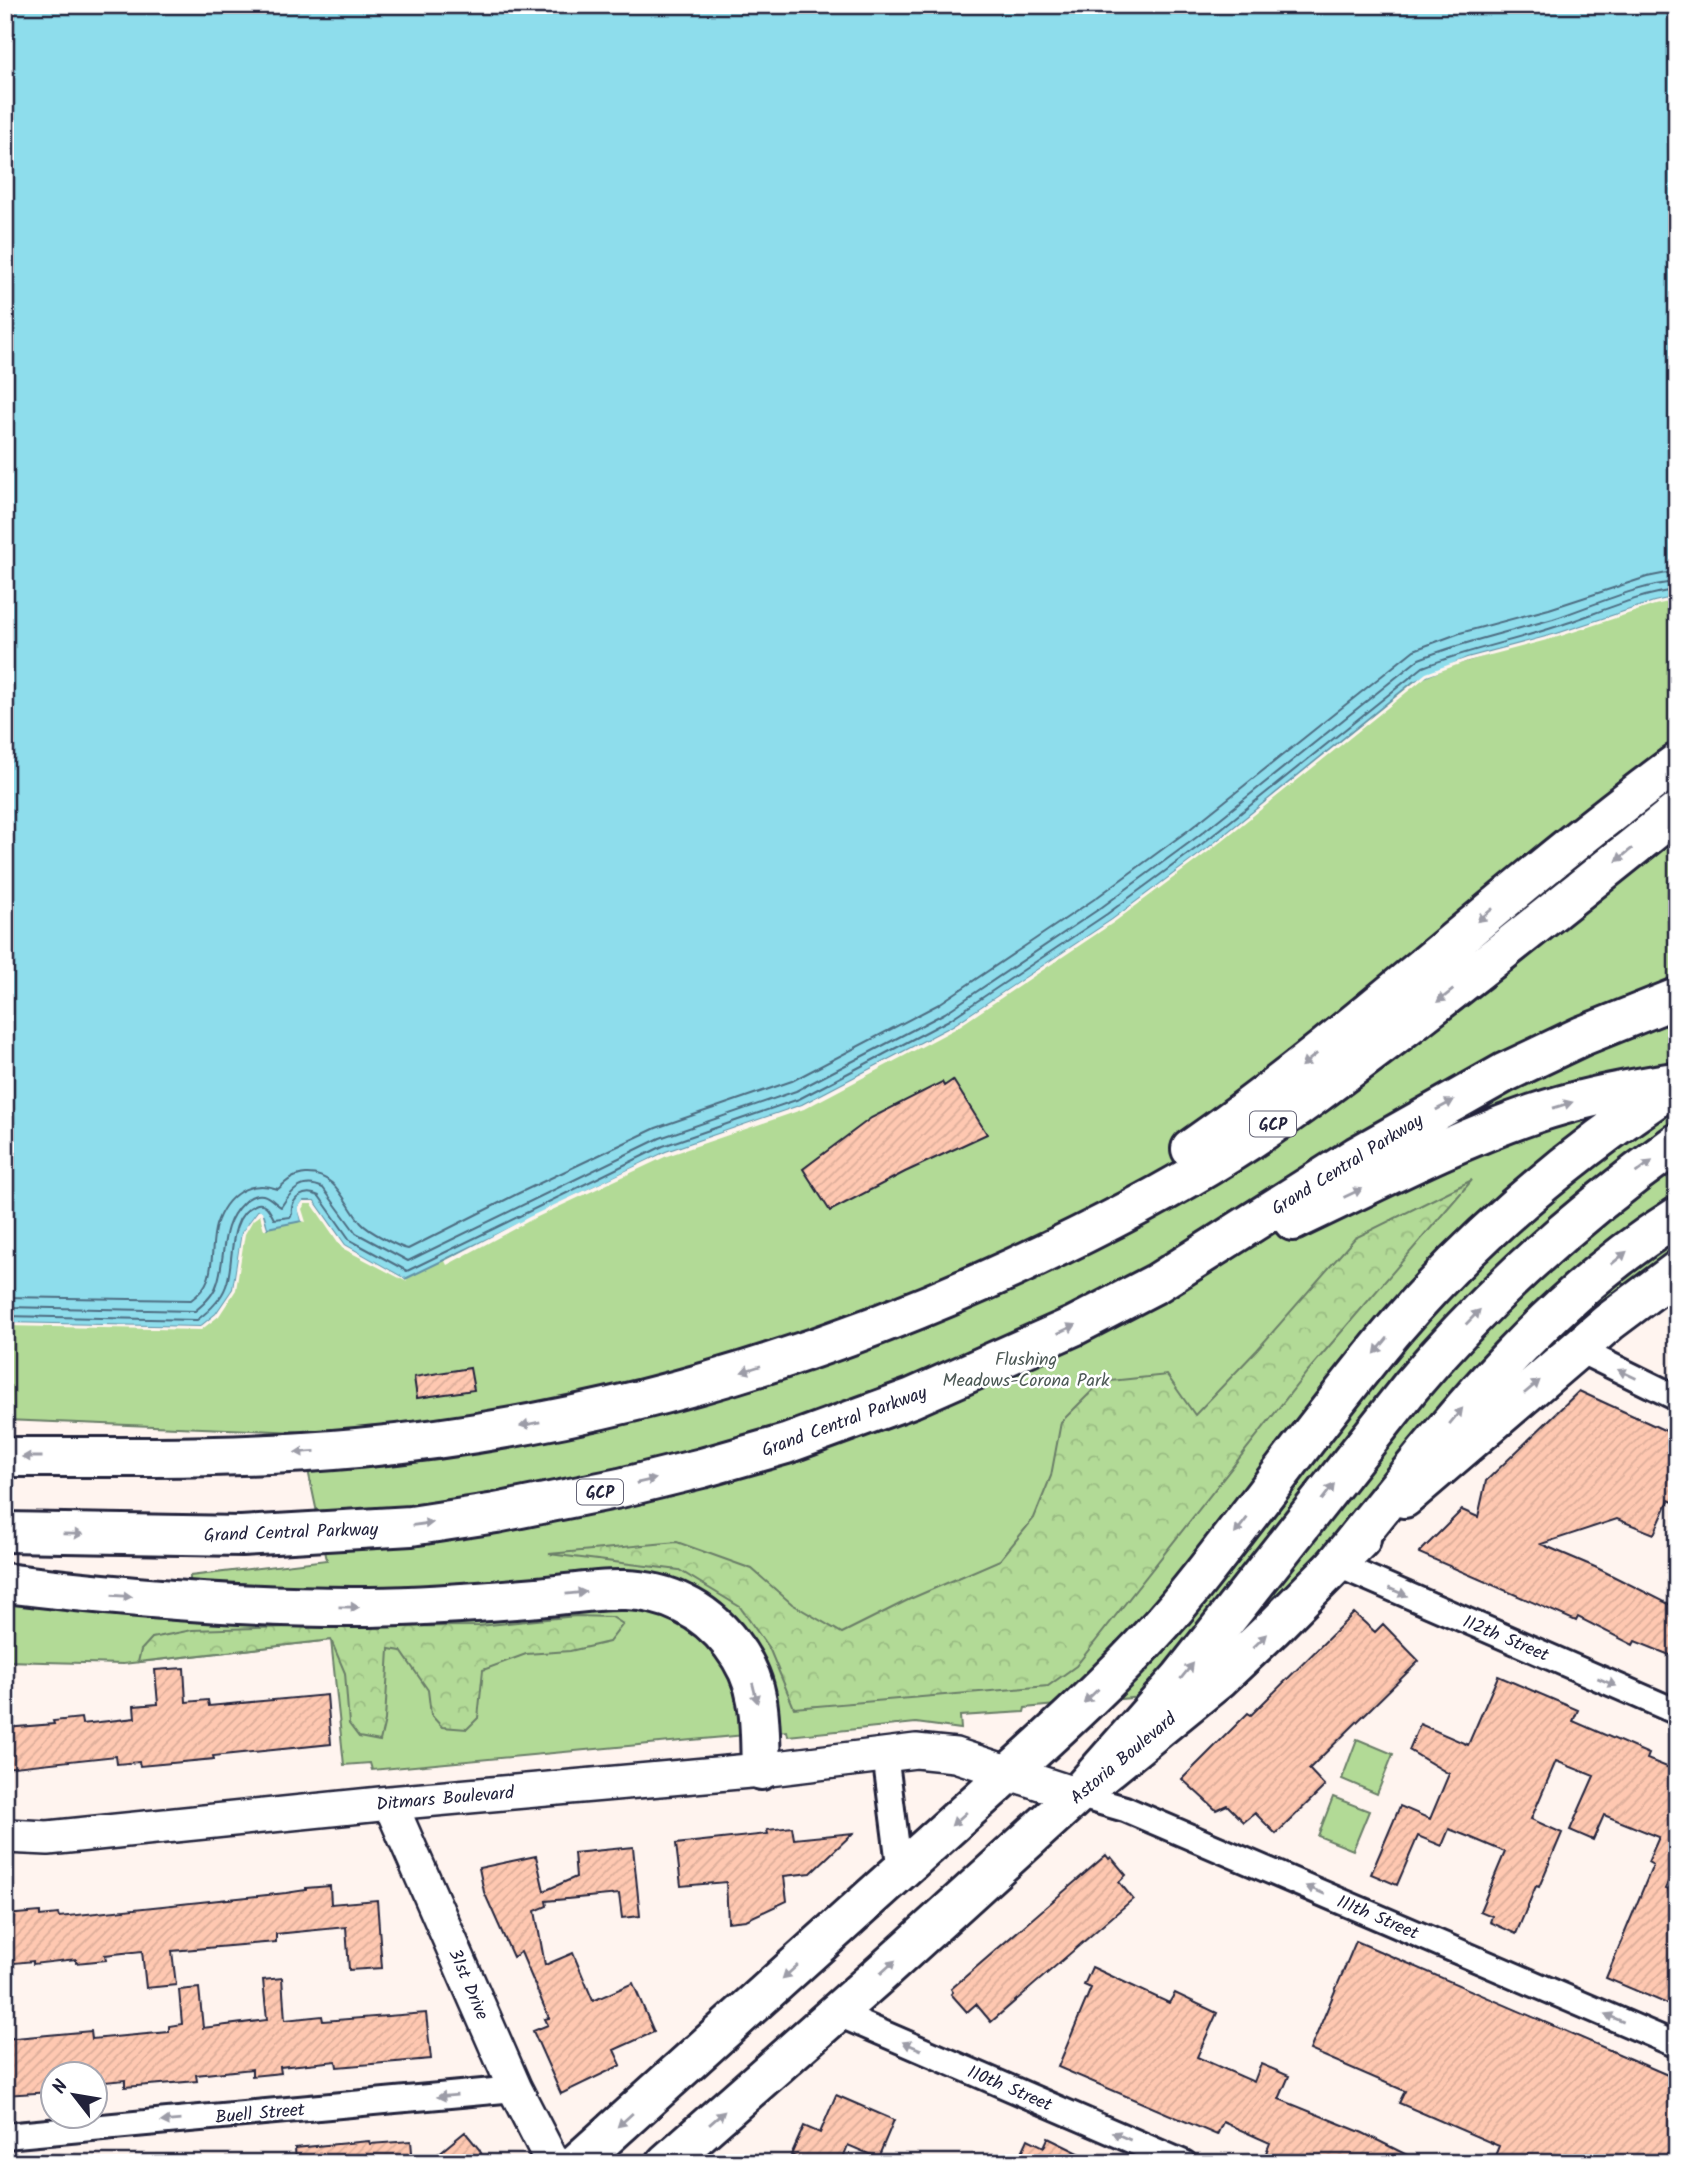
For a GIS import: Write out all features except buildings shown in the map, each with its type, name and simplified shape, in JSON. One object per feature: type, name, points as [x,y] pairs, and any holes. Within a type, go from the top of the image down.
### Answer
[{"type":"main road","points":[[1537,872],[1677,748]]},
{"type":"main road","name":"GCP","points":[[816,1348],[949,1290],[1023,1253],[1090,1215],[1169,1164],[1284,1080],[1537,872],[1677,763]]},
{"type":"main road","name":"GCP","points":[[5,1457],[278,1454],[447,1438],[572,1416],[681,1390],[816,1348],[927,1306],[1040,1256],[1114,1219],[1224,1156],[1303,1104],[1529,931],[1677,812]]},
{"type":"main road","name":"Grand Central Parkway","points":[[5,1532],[241,1536],[411,1526],[486,1515],[620,1488],[786,1444],[912,1398],[1035,1344],[1157,1283],[1357,1156],[1433,1112],[1544,1053],[1677,998]]},
{"type":"main road","points":[[1157,1283],[1431,1157],[1531,1115],[1592,1096],[1677,1082]]},
{"type":"main road","points":[[578,2163],[1096,1692],[1158,1629],[1398,1325],[1466,1254],[1532,1194],[1599,1139],[1677,1082]]},
{"type":"main road","points":[[1077,1795],[1189,1667],[1448,1343],[1501,1287],[1562,1232],[1677,1143]]},
{"type":"main road","points":[[1336,1564],[1452,1421],[1509,1357],[1594,1278],[1677,1217]]},
{"type":"main road","name":"Astoria Boulevard","points":[[666,2163],[1077,1795],[1219,1679],[1446,1460],[1631,1304],[1677,1271]]},
{"type":"main road","points":[[5,1583],[104,1595],[369,1607],[444,1604],[620,1589],[666,1596],[703,1616],[730,1643],[742,1661],[757,1699],[761,1770]]},
{"type":"street","points":[[1577,1349],[1677,1398]]},
{"type":"street","name":"112th Street","points":[[1336,1564],[1677,1712]]},
{"type":"street","name":"Ditmars Boulevard","points":[[5,1836],[48,1838],[390,1803],[761,1770],[916,1751],[948,1753],[1077,1795]]},
{"type":"street","points":[[885,1754],[900,1872]]},
{"type":"street","name":"111th Street","points":[[1077,1795],[1125,1809],[1677,2045]]},
{"type":"street","name":"31st Drive","points":[[390,1803],[514,2090],[553,2163]]},
{"type":"street","name":"110th Street","points":[[836,2013],[1184,2163]]},
{"type":"street","name":"Buell Street","points":[[5,2136],[514,2090]]},
{"type":"green space","name":"Flushing Meadows-Corona Park","points":[[1677,597],[1677,1251],[1406,1461],[1184,1693],[1025,1708],[1024,1712],[960,1716],[961,1729],[916,1723],[788,1736],[787,1731],[372,1770],[370,1763],[344,1765],[331,1640],[123,1664],[5,1661],[5,1600],[190,1583],[190,1576],[327,1560],[300,1432],[5,1420],[5,1323],[200,1327],[242,1232],[258,1211],[298,1208],[303,1201],[1426,673]]},
{"type":"green space","points":[[1472,1180],[1307,1372],[1076,1666],[1048,1686],[794,1708],[770,1650],[740,1607],[679,1570],[549,1554],[677,1542],[752,1569],[792,1604],[842,1633],[910,1599],[1000,1560],[1034,1518],[1051,1476],[1061,1422],[1101,1382],[1167,1375],[1195,1415],[1257,1350],[1355,1238]]},
{"type":"green space","points":[[576,1616],[612,1617],[623,1624],[609,1642],[570,1651],[526,1654],[483,1670],[478,1718],[467,1729],[442,1727],[431,1715],[428,1690],[401,1651],[389,1649],[385,1720],[380,1741],[359,1737],[349,1724],[345,1673],[331,1640],[138,1662],[141,1650],[152,1638],[192,1630],[479,1626]]},
{"type":"green space","points":[[1357,1739],[1393,1754],[1377,1794],[1342,1779]]},
{"type":"green space","points":[[1333,1797],[1369,1811],[1353,1850],[1318,1836]]},
{"type":"water","points":[[5,5],[1677,5],[1677,597],[1467,658],[1413,682],[1206,850],[1112,920],[953,1026],[802,1105],[666,1152],[405,1279],[345,1245],[314,1201],[304,1201],[299,1208],[302,1221],[267,1228],[264,1215],[258,1211],[242,1233],[233,1289],[216,1314],[200,1327],[5,1323]]},
{"type":"pier","points":[[1677,597],[1677,600],[1558,637],[1468,661],[1427,676],[1208,852],[1113,923],[955,1029],[804,1109],[667,1156],[531,1220],[447,1265],[445,1261],[529,1217],[666,1152],[802,1105],[953,1026],[1112,920],[1206,850],[1426,673],[1467,658]]},
{"type":"pier","points":[[303,1201],[314,1201],[345,1245],[407,1282],[342,1248],[312,1204],[305,1204],[302,1209],[306,1222],[302,1221],[298,1208]]},
{"type":"pier","points":[[258,1211],[262,1211],[267,1228],[264,1230],[260,1215],[253,1220],[245,1234],[236,1290],[219,1316],[201,1330],[5,1326],[5,1323],[200,1327],[216,1314],[233,1289],[242,1232]]}]
